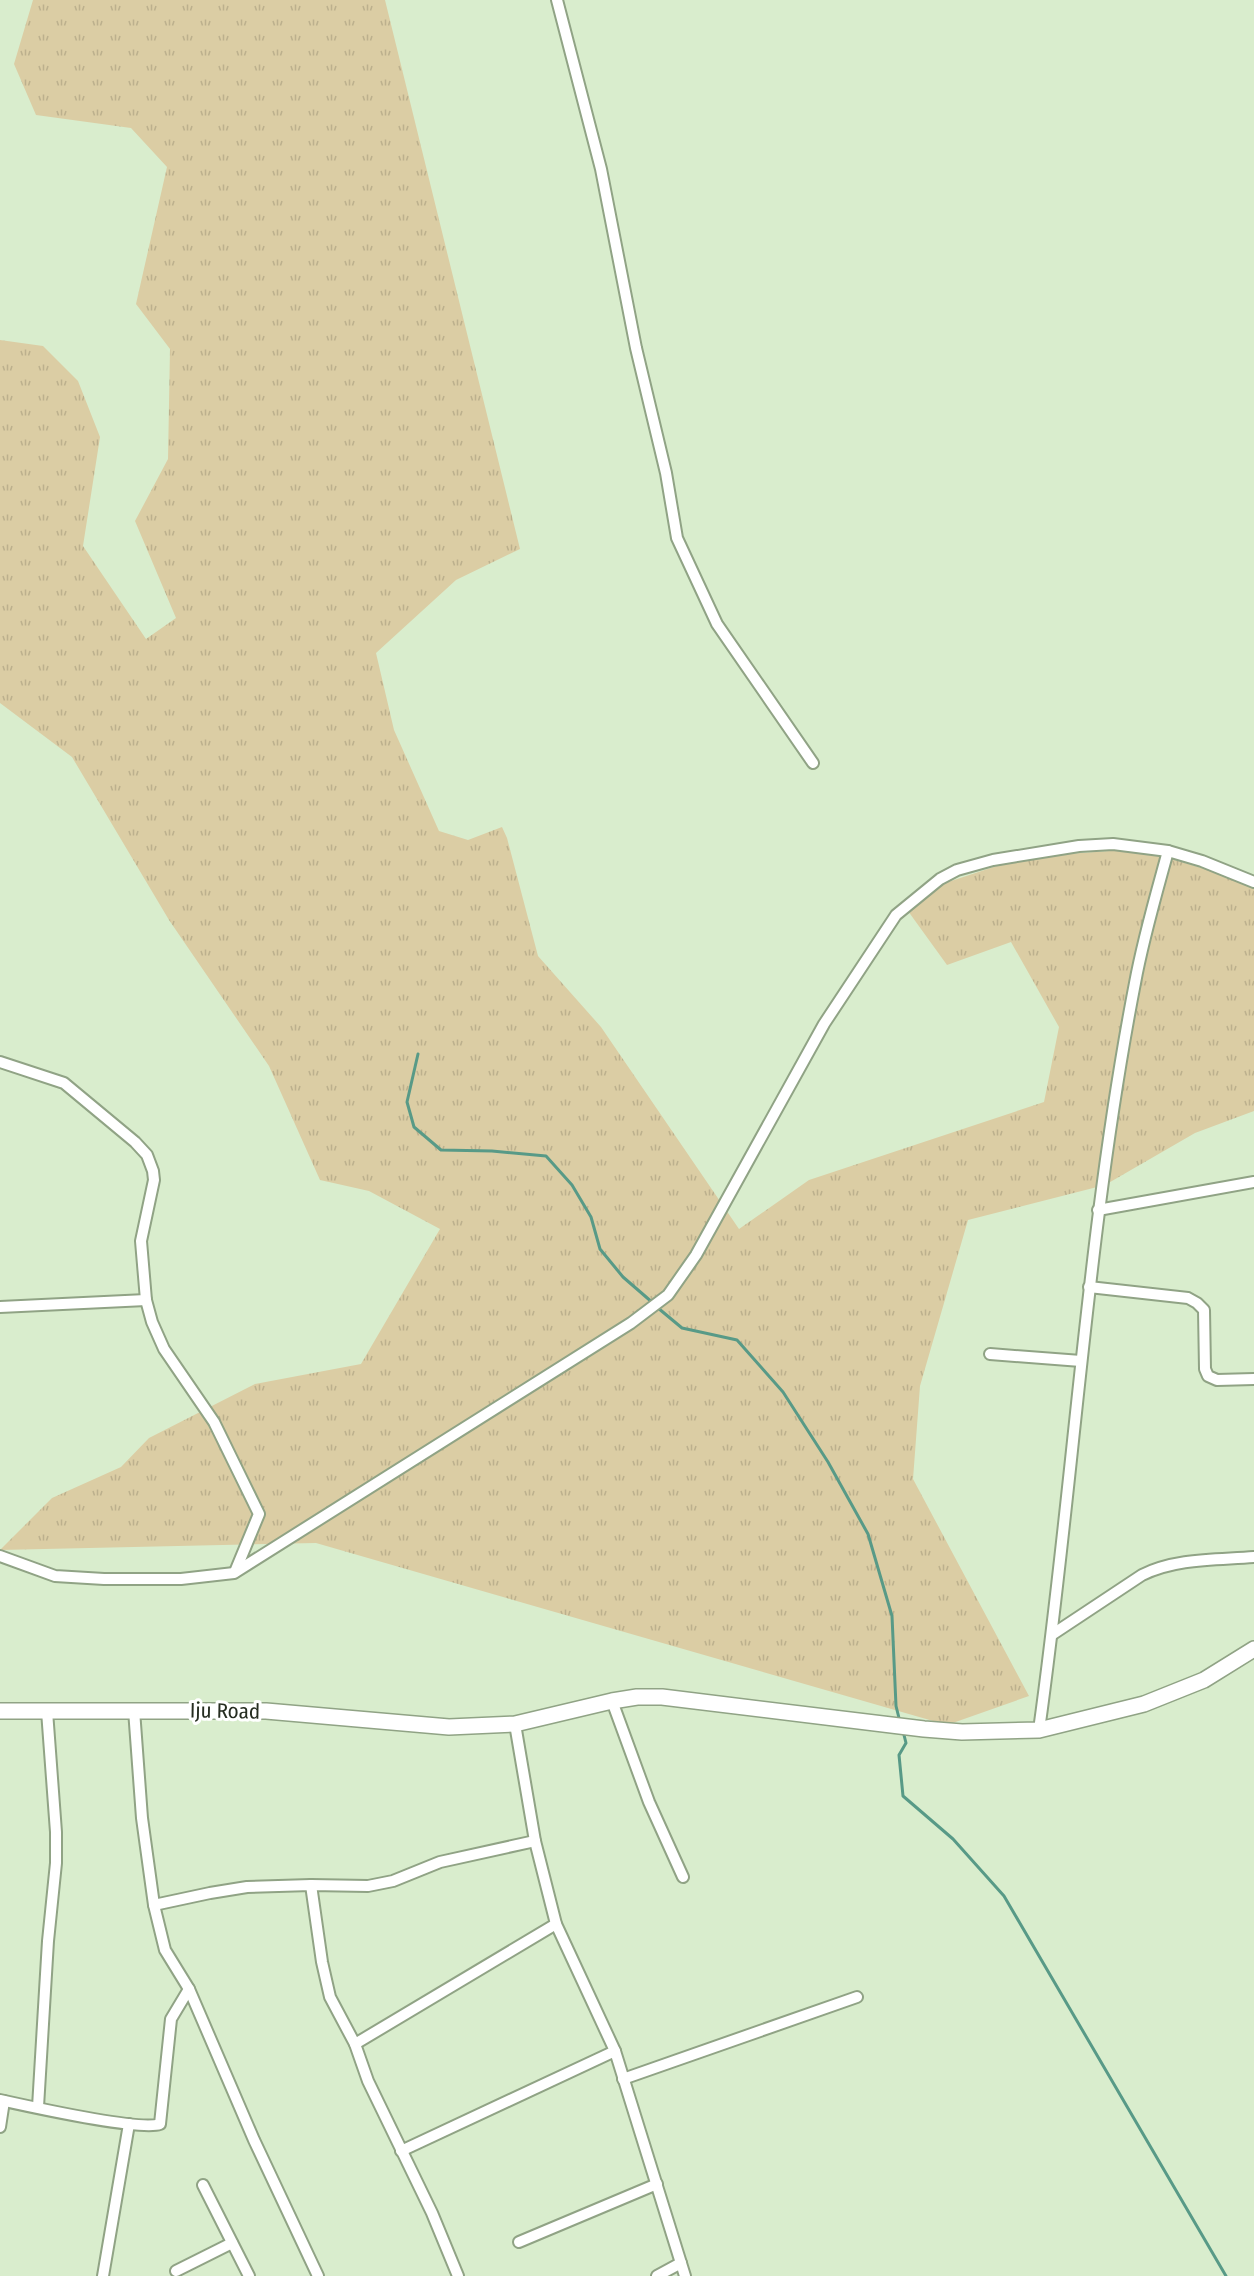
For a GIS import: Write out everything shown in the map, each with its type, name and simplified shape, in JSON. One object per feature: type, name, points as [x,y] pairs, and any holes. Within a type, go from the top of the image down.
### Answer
[{"type":"main road","name":"Iju Road","points":[[0,1711],[266,1712],[449,1727],[515,1724],[612,1701],[637,1697],[662,1697],[924,1729],[962,1732],[1039,1730],[1144,1704],[1203,1680],[1254,1649]]},
{"type":"street","points":[[557,0],[601,169],[636,348],[666,473],[677,538],[717,624],[813,763]]},
{"type":"street","points":[[0,1556],[55,1576],[104,1579],[182,1579],[234,1572],[631,1323],[668,1295],[696,1255],[824,1024],[896,915],[940,879],[957,870],[993,860],[1079,846],[1113,844],[1168,851],[1202,861],[1254,882]]},
{"type":"street","points":[[1039,1730],[1053,1634],[1098,1210],[1135,982],[1168,851]]},
{"type":"street","points":[[0,1062],[64,1083],[135,1142],[147,1155],[154,1180],[146,1227],[141,1241],[146,1300],[152,1322],[164,1349],[214,1422],[259,1514],[234,1572]]},
{"type":"street","points":[[1098,1210],[1254,1182]]},
{"type":"street","points":[[1089,1287],[1188,1298],[1204,1310],[1205,1368],[1208,1376],[1217,1380],[1254,1378]]},
{"type":"street","points":[[0,1307],[146,1300]]},
{"type":"street","points":[[990,1354],[1081,1361]]},
{"type":"street","points":[[1053,1634],[1157,1567],[1174,1563],[1254,1557]]},
{"type":"street","points":[[612,1701],[649,1802],[683,1877]]},
{"type":"street","points":[[134,1710],[142,1818],[154,1905],[165,1950],[189,1989],[254,2140],[318,2276]]},
{"type":"street","points":[[38,2107],[48,1941],[56,1863],[56,1832],[47,1711]]},
{"type":"street","points":[[515,1724],[535,1841],[556,1924],[615,2051],[685,2276]]},
{"type":"street","points":[[154,1905],[247,1887],[368,1886],[393,1881],[440,1862],[535,1841]]},
{"type":"street","points":[[311,1885],[322,1962],[330,1997],[355,2044],[368,2081],[432,2213],[458,2276]]},
{"type":"street","points":[[355,2044],[556,1924]]},
{"type":"street","points":[[0,2127],[2,2101],[129,2124],[154,2126],[159,2124],[171,2019],[189,1989]]},
{"type":"street","points":[[623,2079],[857,1997]]},
{"type":"street","points":[[400,2151],[615,2051]]},
{"type":"street","points":[[103,2276],[129,2124]]},
{"type":"street","points":[[519,2242],[657,2184]]},
{"type":"street","points":[[203,2185],[249,2276]]},
{"type":"street","points":[[176,2271],[232,2243]]},
{"type":"street","points":[[657,2276],[681,2263]]},
{"type":"green space","points":[[33,0],[385,0],[520,549],[456,580],[376,653],[394,730],[439,831],[468,840],[502,827],[507,838],[538,956],[601,1027],[739,1229],[809,1180],[1044,1102],[1059,1027],[1011,942],[947,965],[908,911],[942,884],[1024,857],[1138,849],[1225,875],[1254,889],[1254,1111],[1195,1133],[1105,1185],[968,1220],[920,1386],[913,1479],[1029,1696],[947,1725],[316,1543],[0,1550],[52,1498],[121,1467],[149,1438],[255,1384],[361,1364],[440,1229],[369,1191],[320,1180],[269,1066],[169,920],[72,757],[0,703],[0,340],[43,346],[78,381],[100,437],[83,546],[146,639],[176,618],[135,521],[168,459],[170,349],[136,304],[167,167],[131,128],[36,115],[14,64]]},
{"type":"waterway","points":[[418,1054],[407,1102],[414,1127],[441,1150],[492,1151],[546,1156],[572,1185],[591,1217],[600,1249],[623,1277],[653,1303]]},
{"type":"waterway","points":[[658,1308],[682,1328],[737,1340],[783,1392],[828,1462],[868,1534],[892,1616],[896,1706],[900,1722]]},
{"type":"waterway","points":[[903,1731],[906,1743],[899,1755],[903,1796],[953,1839],[1004,1896],[1226,2276]]}]
